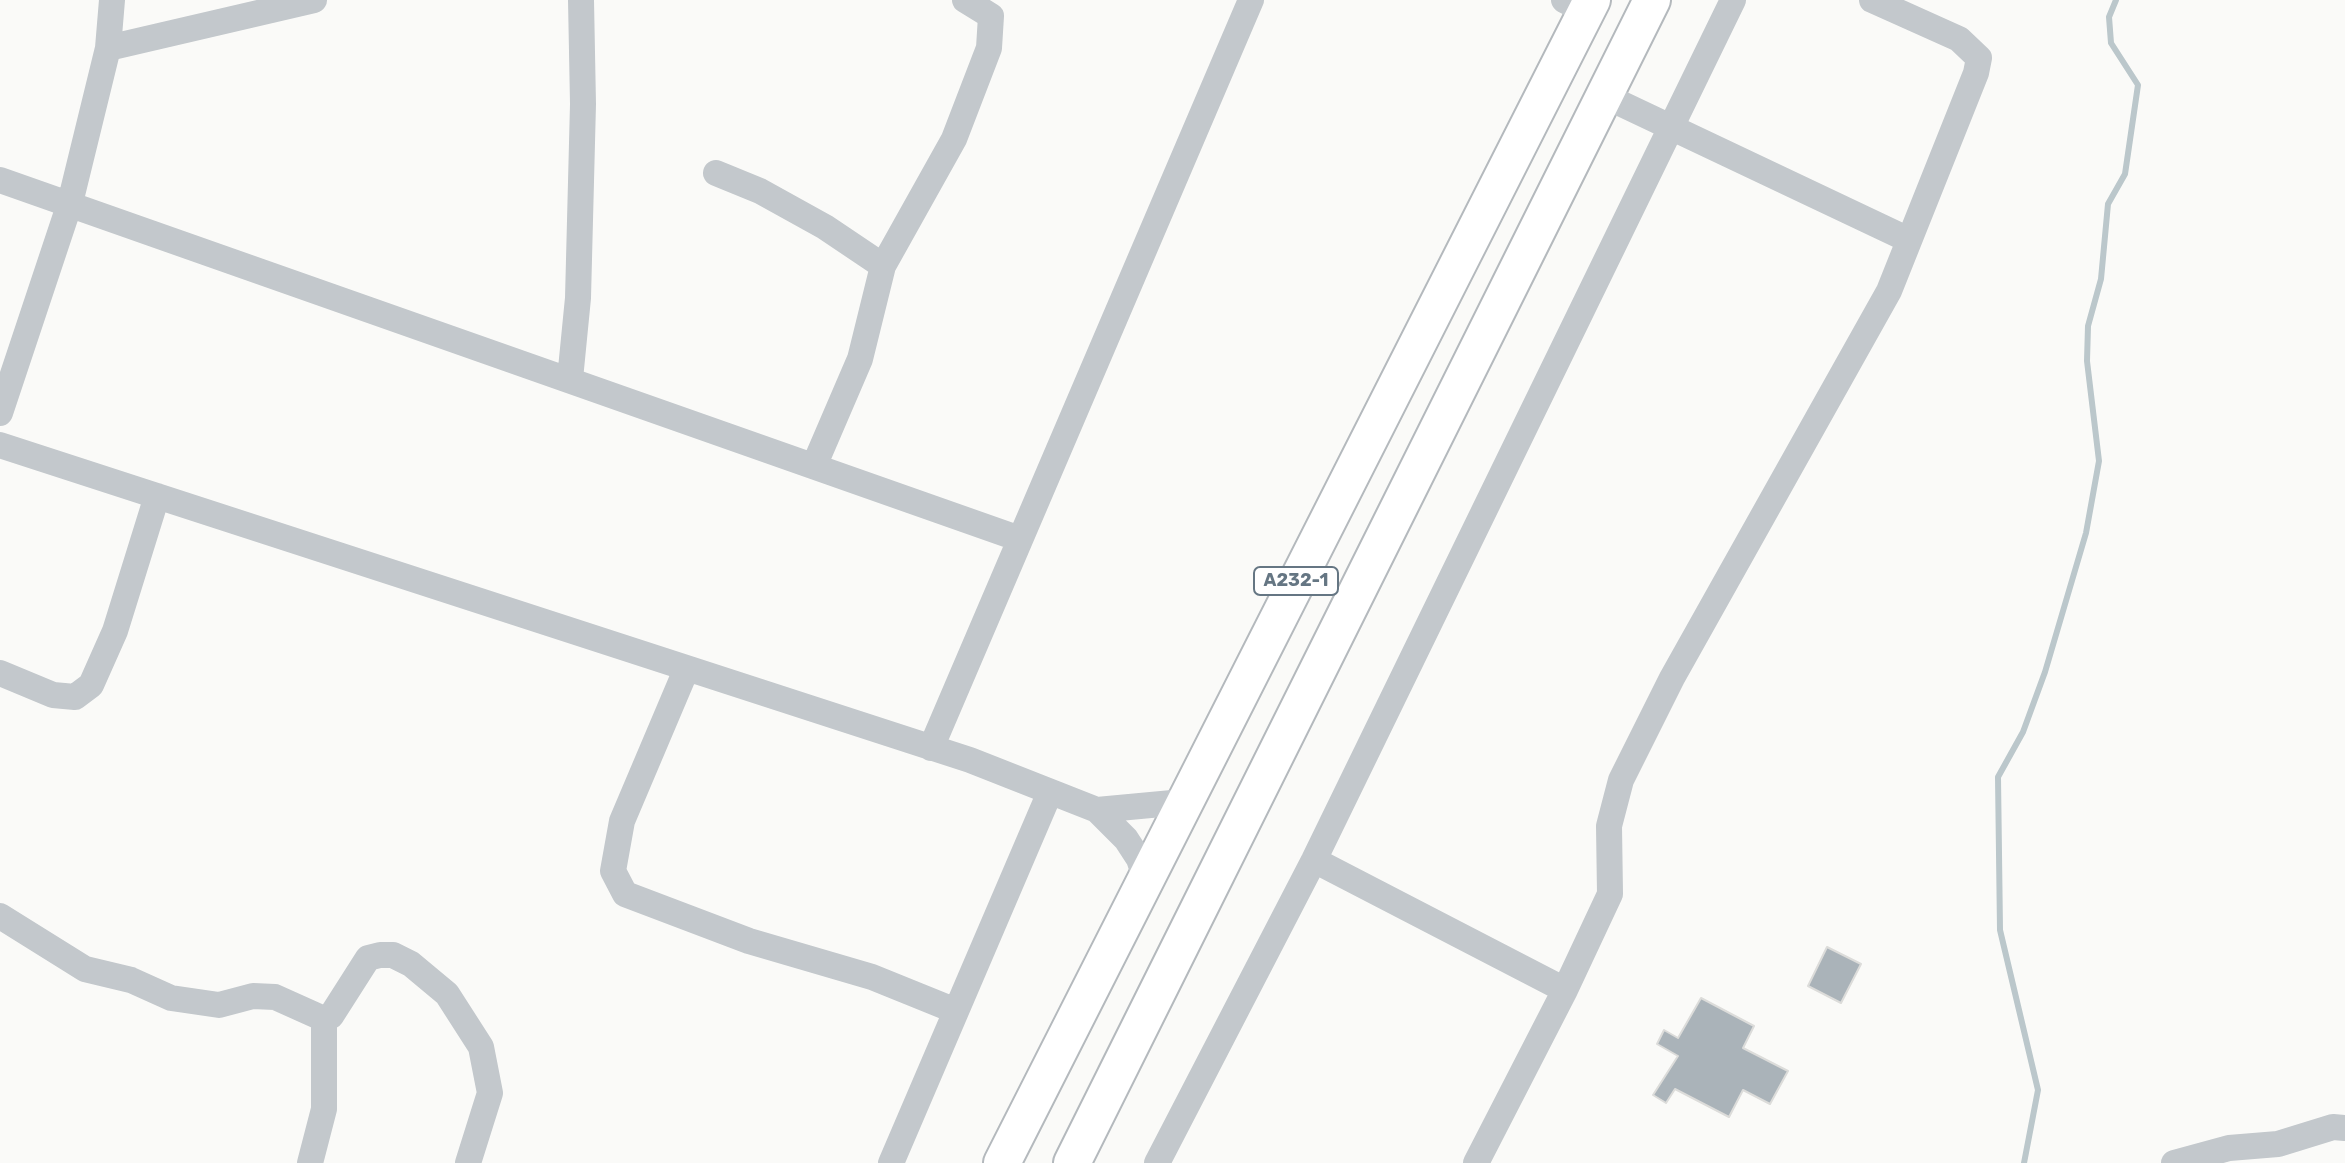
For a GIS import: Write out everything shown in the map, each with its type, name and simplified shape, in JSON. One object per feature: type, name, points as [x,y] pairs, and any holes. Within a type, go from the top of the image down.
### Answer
[{"type":"highway","name":"A232-1","points":[[1072,1163],[1652,0]]},
{"type":"highway","name":"A232-1","points":[[1002,1163],[1581,4]]},
{"type":"street","points":[[0,413],[70,203],[108,48],[112,0]]},
{"type":"street","points":[[108,48],[314,0]]},
{"type":"street","points":[[570,379],[578,298],[583,104],[581,0]]},
{"type":"street","points":[[814,466],[860,359],[883,266],[954,139],[989,48],[991,16],[965,0]]},
{"type":"street","points":[[931,748],[1251,0]]},
{"type":"street","points":[[1157,1163],[1314,860],[1733,0]]},
{"type":"street","points":[[1476,1163],[1565,990],[1610,894],[1609,826],[1621,780],[1672,678],[1889,291],[1976,73],[1979,58],[1959,39],[1872,0]]},
{"type":"street","points":[[1605,96],[1909,240]]},
{"type":"street","points":[[716,173],[760,191],[825,227],[883,266]]},
{"type":"street","points":[[0,180],[1020,539]]},
{"type":"street","points":[[0,445],[931,748],[1050,792],[1097,810],[1126,839],[1139,859],[1145,877]]},
{"type":"street","points":[[0,673],[53,695],[75,697],[91,685],[115,631],[157,496]]},
{"type":"street","points":[[686,670],[622,821],[613,871],[625,894],[749,941],[872,977],[956,1011]]},
{"type":"street","points":[[891,1163],[1050,792]]},
{"type":"street","points":[[1097,810],[1183,802]]},
{"type":"street","points":[[1314,860],[1565,990]]},
{"type":"street","points":[[0,916],[85,969],[131,980],[171,998],[219,1005],[253,996],[275,997],[324,1019],[331,1016],[368,958],[393,955],[411,964],[447,994],[469,1023],[488,1070],[490,1093],[468,1163]]},
{"type":"street","points":[[310,1163],[324,1109],[324,1019]]},
{"type":"street","points":[[2174,1163],[2229,1148],[2278,1144],[2333,1127],[2345,1128]]},
{"type":"building","points":[[1827,947],[1861,964],[1841,1003],[1808,986]]},
{"type":"building","points":[[1701,998],[1754,1026],[1743,1048],[1788,1071],[1770,1104],[1743,1090],[1729,1117],[1675,1089],[1666,1103],[1653,1095],[1678,1056],[1657,1044],[1664,1030],[1678,1038]]},
{"type":"waterway","points":[[2024,1163],[2038,1090],[2000,930],[1998,777],[2023,732],[2045,672],[2086,533],[2099,461],[2087,361],[2088,326],[2101,279],[2108,204],[2125,174],[2138,85],[2111,43],[2109,17],[2116,0]]}]
